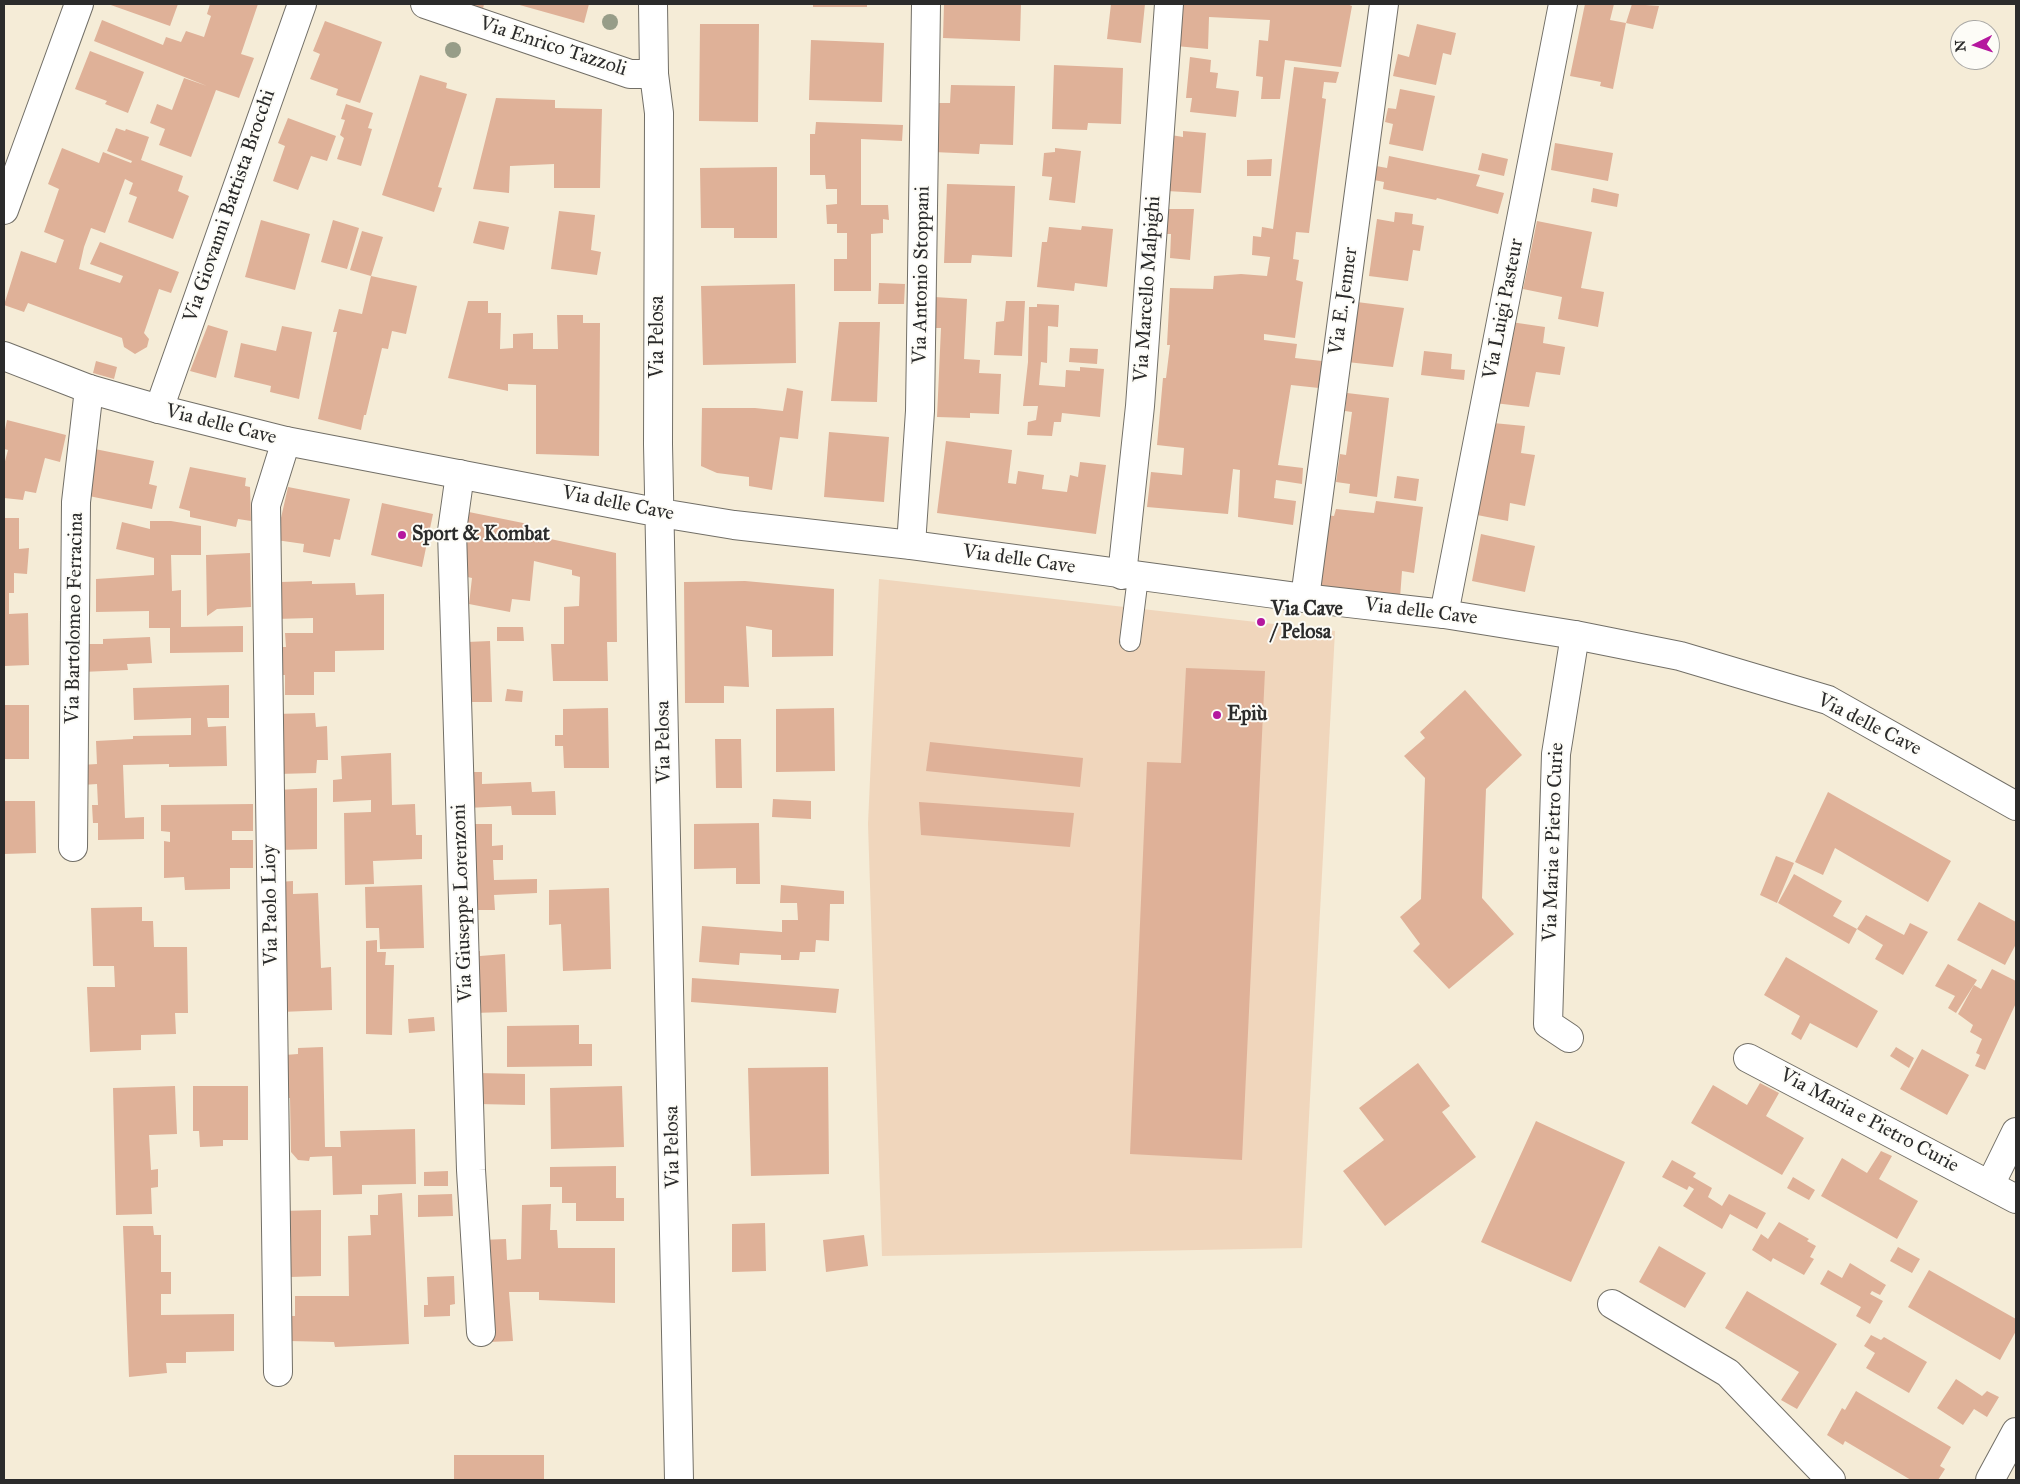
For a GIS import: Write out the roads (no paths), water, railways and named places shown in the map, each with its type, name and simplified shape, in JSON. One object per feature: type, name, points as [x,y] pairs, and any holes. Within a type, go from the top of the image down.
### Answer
[{"type":"street","points":[[4,210],[80,4]]},
{"type":"street","name":"Via Giovanni Battista Brocchi","points":[[159,409],[302,4]]},
{"type":"street","name":"Via Enrico Tazzoli","points":[[425,4],[630,74],[654,74]]},
{"type":"street","name":"Via Pelosa","points":[[653,4],[654,74],[658,113],[658,444],[661,513],[666,896],[679,1480]]},
{"type":"street","name":"Via Antonio Stoppani","points":[[911,545],[920,411],[926,4]]},
{"type":"street","name":"Via Marcello Malpighi","points":[[1130,576],[1140,406],[1169,4]]},
{"type":"street","name":"Via E. Jenner","points":[[1305,598],[1384,4]]},
{"type":"street","name":"Via Luigi Pasteur","points":[[1444,614],[1563,4]]},
{"type":"street","name":"Via delle Cave","points":[[4,356],[89,389],[286,441],[661,513],[734,525],[911,545],[1130,576],[1444,614],[1575,635],[1680,656],[1828,700],[2016,806]]},
{"type":"street","name":"Via Bartolomeo Ferracina","points":[[73,847],[76,502],[89,389]]},
{"type":"street","name":"Via Paolo Lioy","points":[[278,1372],[266,505],[286,441]]},
{"type":"street","name":"Via Giuseppe Lorenzoni","points":[[460,474],[452,531],[471,1170],[482,1332]]},
{"type":"street","name":"Via Maria e Pietro Curie","points":[[1569,1038],[1548,1024],[1556,754],[1575,635]]},
{"type":"street","name":"Via Maria e Pietro Curie","points":[[1748,1058],[2016,1199]]},
{"type":"street","points":[[1990,1184],[2016,1132]]},
{"type":"street","points":[[1612,1304],[1728,1373],[1831,1480]]},
{"type":"street","points":[[1990,1480],[2016,1432]]},
{"type":"lane","points":[[1130,576],[1130,642]]},
{"type":"place","name":"Sport & Kombat","points":[[402,535]]},
{"type":"place","name":"Via Cave / Pelosa","points":[[1261,622]]},
{"type":"place","name":"Epiù","points":[[1217,715]]}]
